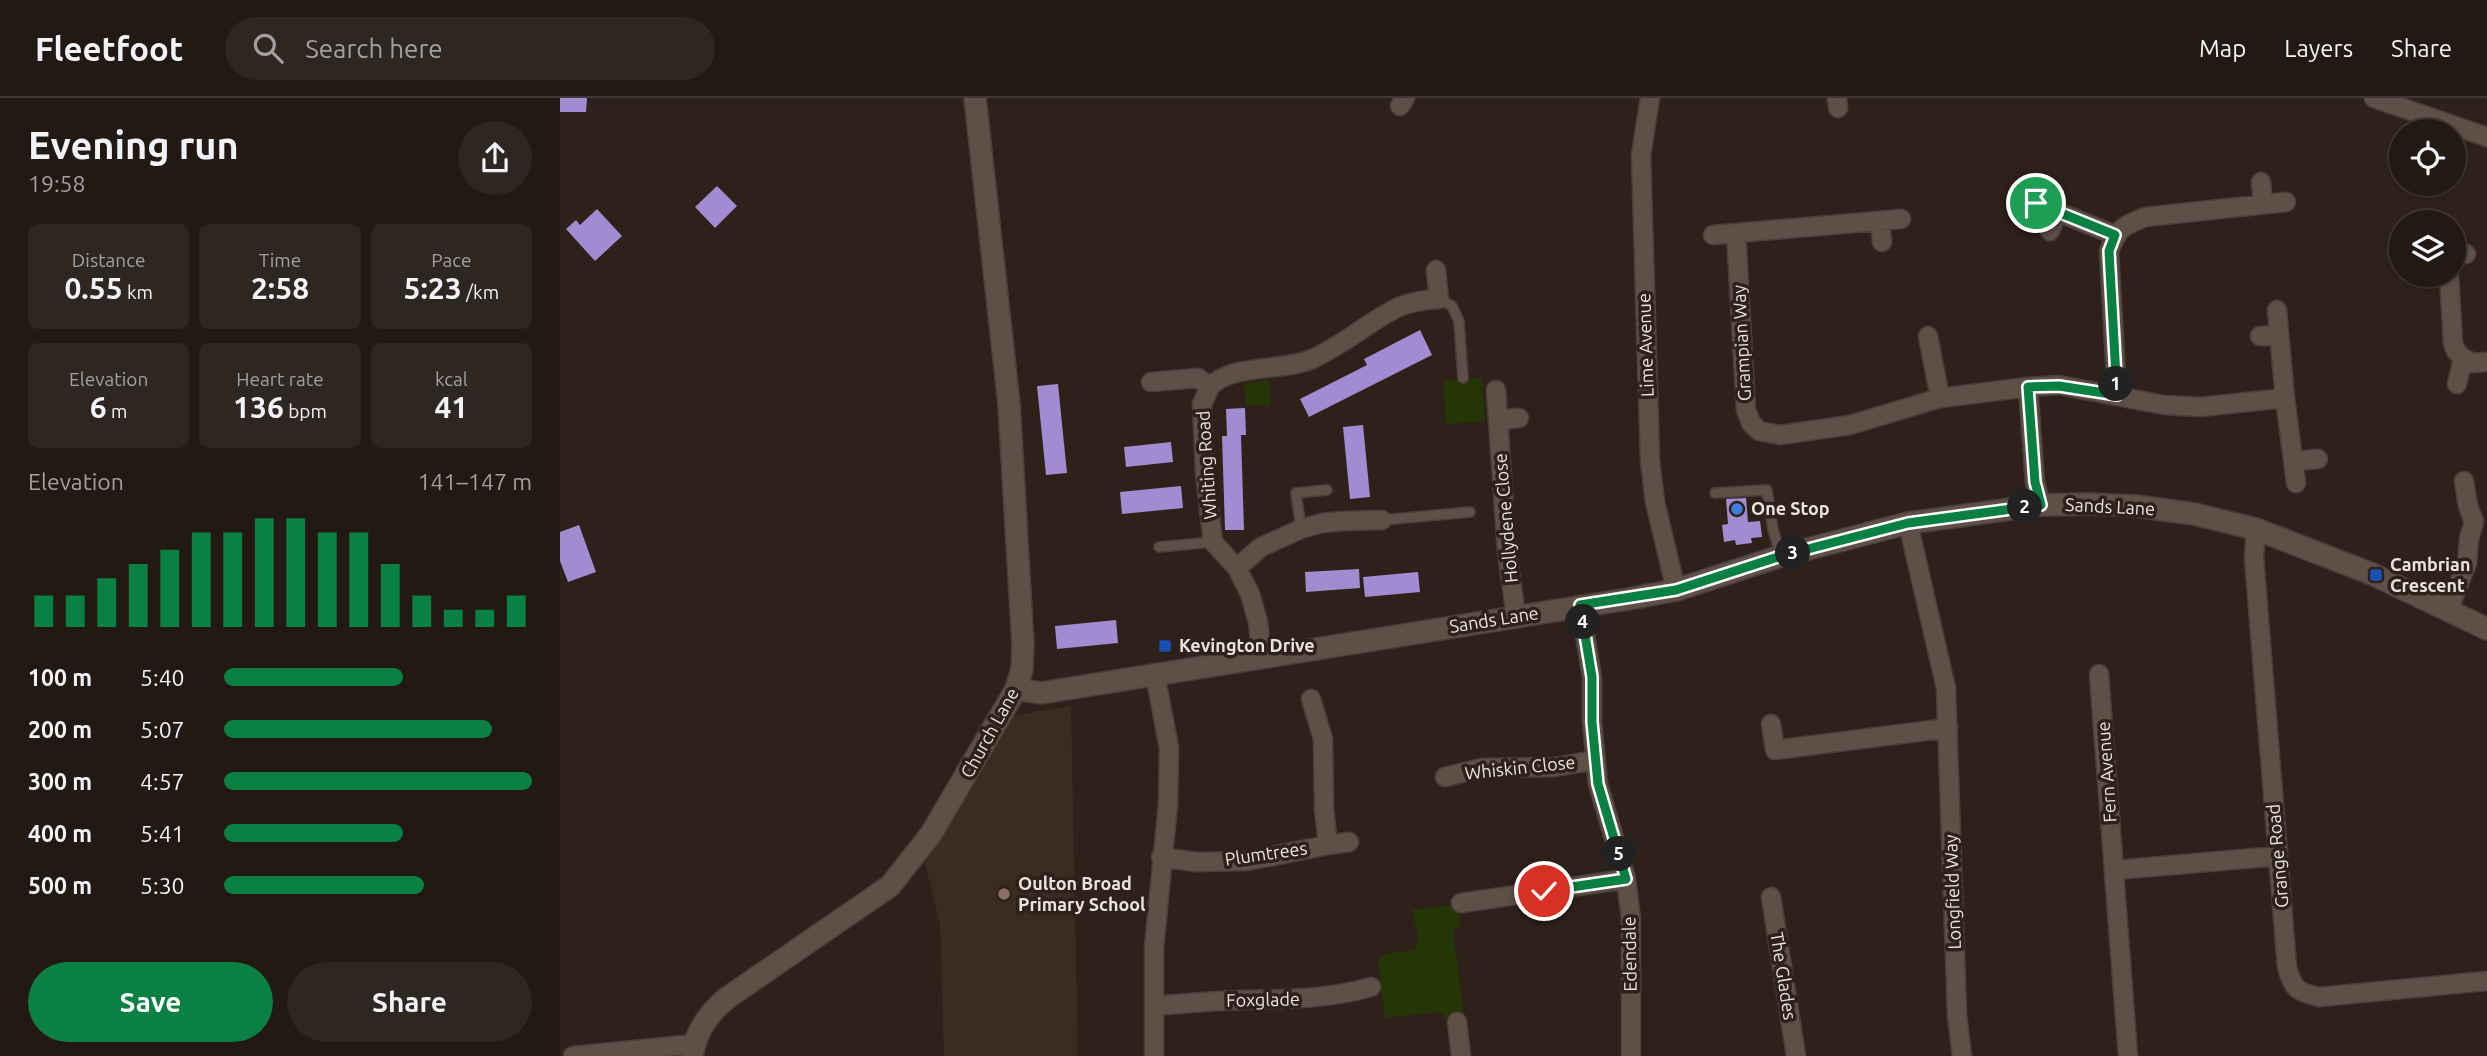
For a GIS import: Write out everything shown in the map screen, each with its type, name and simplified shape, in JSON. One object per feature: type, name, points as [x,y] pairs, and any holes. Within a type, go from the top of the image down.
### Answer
[{"type":"street","name":"Church Lane","points":[[573,1056],[693,1050],[709,1013],[727,998],[890,886],[931,834],[1016,689],[1022,669],[1023,645],[1009,404],[975,98]]},
{"type":"street","name":"Lime Avenue","points":[[1650,98],[1641,155],[1650,460],[1655,502],[1676,590]]},
{"type":"street","points":[[2374,98],[2487,137]]},
{"type":"street","points":[[2261,182],[2263,204]]},
{"type":"street","points":[[2117,395],[2109,251],[2115,235],[2124,225],[2145,217],[2286,202]]},
{"type":"street","points":[[2036,203],[2115,235]]},
{"type":"street","points":[[2050,231],[2058,212]]},
{"type":"street","points":[[1713,235],[1901,219]]},
{"type":"street","points":[[1880,221],[1882,242]]},
{"type":"street","name":"Grampian Way","points":[[1736,233],[1746,410],[1751,423],[1759,431],[1780,435],[1850,425],[1940,398],[2028,387],[2059,386],[2164,405],[2200,407],[2285,398]]},
{"type":"street","points":[[1436,271],[1439,299]]},
{"type":"street","points":[[2450,287],[2456,351],[2473,363],[2487,362]]},
{"type":"street","name":"Whiting Road","points":[[1262,658],[1258,622],[1250,594],[1237,568],[1213,542],[1205,472],[1202,404],[1210,387],[1217,378],[1231,372],[1276,368],[1312,359],[1401,307],[1439,299]]},
{"type":"street","points":[[2277,310],[2296,483]]},
{"type":"street","points":[[2260,336],[2279,335]]},
{"type":"street","points":[[1928,336],[1940,398]]},
{"type":"street","points":[[2456,384],[2463,358]]},
{"type":"street","name":"Whiting Road","points":[[1151,382],[1198,378],[1210,387]]},
{"type":"street","points":[[2028,387],[2035,482],[2041,505]]},
{"type":"street","name":"Hollydene Close","points":[[1496,390],[1507,551],[1516,616]]},
{"type":"street","points":[[1498,420],[1519,418]]},
{"type":"street","points":[[2294,461],[2318,459]]},
{"type":"street","points":[[2448,611],[2467,563],[2469,539],[2480,519],[2468,506],[2464,481]]},
{"type":"street","name":"Sands Lane","points":[[1016,689],[1041,693],[1676,590],[1781,556],[1908,523],[2041,505],[2136,506],[2194,514],[2256,529],[2372,574],[2487,629]]},
{"type":"street","points":[[1237,568],[1261,547],[1301,529],[1322,523],[1382,520]]},
{"type":"street","name":"Longfield Way","points":[[1908,523],[1946,688],[1957,1015],[1962,1056]]},
{"type":"street","name":"Grange Road","points":[[2256,529],[2254,558],[2287,967],[2292,983],[2301,993],[2319,997],[2487,981]]},
{"type":"street","name":"Edendale","points":[[1580,605],[1592,677],[1592,722],[1598,784],[1626,879],[1631,919],[1631,1056]]},
{"type":"street","points":[[1154,1056],[1154,948],[1168,804],[1169,748],[1155,674]]},
{"type":"street","name":"Fern Avenue","points":[[2099,674],[2128,1056]]},
{"type":"street","name":"Plumtrees","points":[[1311,699],[1323,739],[1324,809],[1328,845]]},
{"type":"street","points":[[1771,724],[1775,751],[1948,728]]},
{"type":"street","name":"Whiskin Close","points":[[1445,777],[1482,768],[1555,767],[1595,760]]},
{"type":"street","name":"Plumtrees","points":[[1161,857],[1196,862],[1247,861],[1349,842]]},
{"type":"street","points":[[2115,870],[2278,856]]},
{"type":"street","points":[[1461,903],[1626,879]]},
{"type":"street","name":"The Glades","points":[[1771,897],[1796,1056]]},
{"type":"street","name":"Foxglade","points":[[1154,1006],[1338,996],[1371,987]]},
{"type":"street","points":[[1457,1022],[1461,1056]]},
{"type":"lane","points":[[1439,299],[1452,306],[1459,321],[1463,378]]},
{"type":"lane","points":[[1301,529],[1296,493],[1327,490]]},
{"type":"lane","points":[[1715,493],[1767,491],[1773,530],[1781,556]]},
{"type":"lane","points":[[1382,520],[1470,512]]},
{"type":"lane","points":[[1159,547],[1213,542]]},
{"type":"shaded area","name":"Oulton Broad Primary School","points":[[1071,706],[1078,1056],[944,1056],[940,925],[925,863],[1014,715]]},
{"type":"green space","points":[[1482,378],[1485,421],[1446,424],[1443,381]]},
{"type":"green space","points":[[1269,380],[1271,405],[1246,405],[1244,383]]},
{"type":"green space","points":[[1457,904],[1460,928],[1453,930],[1464,1016],[1445,1019],[1441,1012],[1385,1018],[1378,962],[1385,954],[1415,950],[1418,937],[1412,910]]},
{"type":"building","points":[[560,98],[587,98],[586,112],[560,112]]},
{"type":"building","points":[[717,186],[737,206],[715,228],[695,207]]},
{"type":"building","points":[[597,209],[622,236],[595,261],[566,229],[576,220],[580,225]]},
{"type":"building","points":[[1420,330],[1432,355],[1309,417],[1300,399],[1367,365],[1364,359]]},
{"type":"building","points":[[1058,384],[1067,473],[1046,475],[1037,386]]},
{"type":"building","points":[[1245,408],[1246,435],[1241,435],[1244,530],[1225,530],[1222,436],[1227,436],[1226,409]]},
{"type":"building","points":[[1363,425],[1370,497],[1350,499],[1343,427]]},
{"type":"building","points":[[1171,442],[1173,462],[1126,467],[1124,447]]},
{"type":"building","points":[[1181,486],[1183,508],[1122,514],[1120,492]]},
{"type":"building","name":"One Stop","points":[[1746,498],[1748,522],[1760,521],[1762,537],[1751,538],[1752,543],[1736,545],[1735,540],[1724,542],[1722,525],[1728,524],[1726,499]]},
{"type":"building","points":[[579,525],[596,572],[568,582],[560,561],[560,532]]},
{"type":"building","points":[[1359,569],[1360,588],[1306,592],[1305,572]]},
{"type":"building","points":[[1418,572],[1420,592],[1365,597],[1363,577]]},
{"type":"building","points":[[1116,620],[1118,643],[1057,649],[1055,626]]},
{"type":"place","name":"One Stop","points":[[1737,509]]},
{"type":"place","name":"Cambrian Crescent","points":[[2376,575]]},
{"type":"place","name":"Kevington Drive","points":[[1165,646]]},
{"type":"place","name":"Oulton Broad Primary School","points":[[1004,894]]},
{"type":"route","points":[[1544,891],[1626,879],[1598,784],[1592,722],[1592,677],[1580,605],[1676,590],[1781,556],[1908,523],[2041,505],[2035,482],[2028,387],[2059,386],[2117,395],[2109,251],[2115,235],[2036,203]]}]
